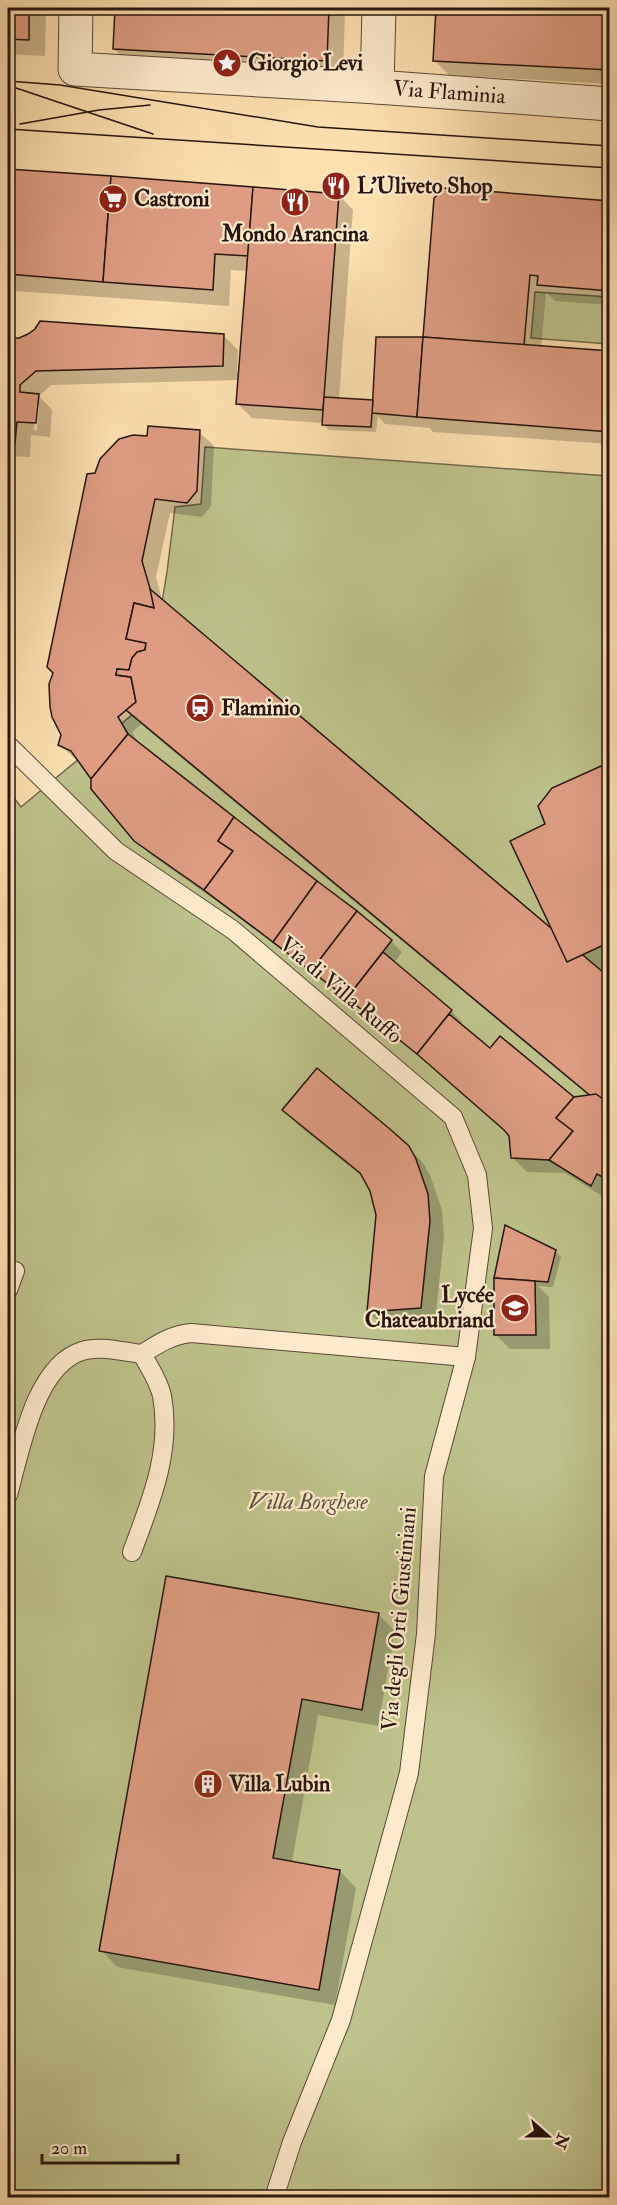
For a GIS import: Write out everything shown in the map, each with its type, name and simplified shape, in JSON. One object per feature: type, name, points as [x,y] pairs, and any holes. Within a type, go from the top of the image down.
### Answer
[{"type":"street","name":"Via Flaminia","points":[[76,8],[75,69],[609,104]]},
{"type":"street","points":[[377,87],[379,8]]},
{"type":"lane","name":"Via di Villa Ruffo","points":[[8,745],[116,851],[233,930],[453,1117],[477,1175],[483,1228],[466,1357]]},
{"type":"lane","points":[[8,1290],[15,1271]]},
{"type":"lane","points":[[8,1495],[42,1389],[59,1365],[82,1351],[94,1349],[142,1354],[178,1334],[190,1333],[466,1357]]},
{"type":"lane","points":[[132,1552],[153,1497],[164,1443],[161,1394],[142,1354]]},
{"type":"lane","name":"Via degli Orti Giustiniani","points":[[274,2198],[292,2142],[341,2020],[409,1773],[426,1634],[434,1476],[466,1357]]},
{"type":"green space","points":[[535,292],[609,297],[609,344],[531,338]]},
{"type":"green space","name":"Villa Borghese","points":[[205,447],[609,476],[609,2197],[8,2197],[8,790],[21,807],[145,704],[167,572],[175,507],[201,504]]},
{"type":"building","points":[[8,8],[29,8],[29,40],[8,39]]},
{"type":"building","points":[[115,8],[329,8],[327,61],[113,49]]},
{"type":"building","points":[[436,8],[610,8],[610,70],[433,61]]},
{"type":"building","points":[[8,169],[111,176],[103,282],[8,274]]},
{"type":"building","points":[[111,176],[253,187],[248,256],[215,254],[213,290],[103,282]]},
{"type":"building","points":[[253,187],[339,194],[323,410],[236,404]]},
{"type":"building","points":[[445,188],[610,201],[610,291],[537,285],[538,276],[530,275],[524,345],[423,337],[434,198]]},
{"type":"building","points":[[40,321],[224,334],[223,366],[36,371],[20,385],[20,392],[39,394],[36,423],[17,422],[15,443],[8,443],[8,338],[19,338],[28,334]]},
{"type":"building","points":[[376,337],[423,337],[417,417],[372,413]]},
{"type":"building","points":[[423,337],[610,351],[610,432],[417,417]]},
{"type":"building","points":[[324,397],[373,400],[371,427],[322,425]]},
{"type":"building","points":[[148,426],[200,430],[197,491],[187,503],[155,499],[142,561],[154,608],[134,603],[126,639],[146,643],[145,650],[138,652],[132,658],[129,670],[117,669],[116,675],[131,677],[136,702],[118,717],[128,734],[91,779],[71,751],[58,745],[61,735],[50,707],[49,684],[53,673],[47,667],[87,474],[95,473],[100,459],[119,439],[133,435],[147,436]]},
{"type":"building","points":[[150,589],[610,978],[610,1112],[126,710],[136,702],[131,677],[116,675],[117,669],[129,670],[132,658],[137,652],[145,650],[146,643],[126,639],[134,603],[154,608]]},
{"type":"building","points":[[128,734],[234,817],[218,841],[233,851],[204,890],[134,841],[91,789],[91,779]]},
{"type":"building","points":[[610,762],[610,942],[567,962],[510,841],[545,824],[538,806],[552,788]]},
{"type":"building","points":[[234,817],[317,881],[273,942],[204,890],[233,851],[218,841]]},
{"type":"building","points":[[317,881],[357,911],[311,971],[273,942]]},
{"type":"building","points":[[357,911],[392,940],[347,998],[311,971]]},
{"type":"building","points":[[383,952],[452,1010],[417,1054],[347,998]]},
{"type":"building","points":[[449,1014],[490,1048],[500,1036],[574,1097],[556,1118],[573,1131],[549,1160],[511,1158],[509,1136],[504,1130],[417,1054]]},
{"type":"building","points":[[317,1068],[409,1146],[416,1159],[428,1194],[430,1221],[421,1308],[367,1312],[376,1215],[370,1191],[360,1173],[282,1110]]},
{"type":"building","points":[[596,1094],[610,1104],[610,1181],[597,1174],[591,1186],[549,1160],[573,1131],[556,1118],[574,1097]]},
{"type":"building","points":[[505,1225],[556,1250],[548,1282],[494,1278]]},
{"type":"building","name":"Lycée Chateaubriand","points":[[494,1278],[535,1281],[536,1335],[494,1335]]},
{"type":"building","name":"Villa Lubin","points":[[166,1576],[379,1613],[362,1710],[302,1699],[273,1858],[340,1870],[319,1990],[99,1951]]},
{"type":"tram line","points":[[8,81],[60,85],[318,127],[610,146]]},
{"type":"tram line","points":[[16,88],[153,134]]},
{"type":"tram line","points":[[20,124],[99,110],[150,105]]},
{"type":"tram line","points":[[8,129],[610,168]]},
{"type":"place","name":"Giorgio Levi","points":[[227,63]]},
{"type":"place","name":"L’Uliveto Shop","points":[[336,186]]},
{"type":"place","name":"Castroni","points":[[113,199]]},
{"type":"place","name":"Mondo Arancina","points":[[295,202]]},
{"type":"place","name":"Flaminio","points":[[200,708]]},
{"type":"place","name":"Lycée Chateaubriand","points":[[515,1308]]},
{"type":"place","name":"Villa Lubin","points":[[208,1784]]}]
